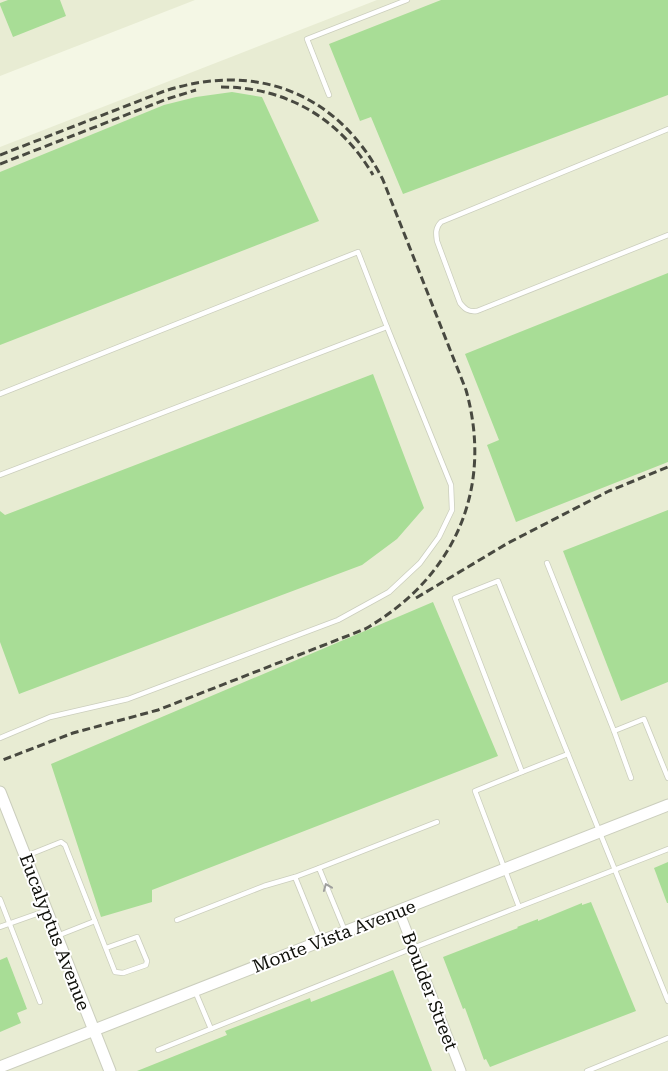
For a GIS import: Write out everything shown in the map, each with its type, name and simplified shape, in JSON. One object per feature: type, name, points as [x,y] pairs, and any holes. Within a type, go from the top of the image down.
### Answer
[{"type":"street","name":"Eucalyptus Avenue","points":[[0,792],[110,1071]]},
{"type":"street","name":"Monte Vista Avenue","points":[[0,1067],[668,805]]},
{"type":"street","name":"Boulder Street","points":[[398,911],[461,1071]]},
{"type":"lane","points":[[330,95],[307,39],[407,0]]},
{"type":"lane","points":[[668,129],[441,222],[438,225],[436,236],[460,303],[472,312],[668,235]]},
{"type":"lane","points":[[0,394],[358,252],[451,485],[452,510],[439,537],[420,563],[389,592],[338,620],[128,699],[50,717],[0,738]]},
{"type":"lane","points":[[0,476],[387,327]]},
{"type":"lane","points":[[547,563],[631,778]]},
{"type":"lane","points":[[522,772],[455,598],[498,581],[668,1001]]},
{"type":"lane","points":[[614,731],[644,719],[668,778]]},
{"type":"lane","points":[[519,907],[475,791],[568,754]]},
{"type":"lane","points":[[177,920],[437,822]]},
{"type":"lane","points":[[25,856],[61,842],[65,845],[115,972],[122,973],[146,965],[148,961],[137,937],[106,948]]},
{"type":"lane","points":[[158,1050],[413,948],[668,850]]},
{"type":"lane","points":[[319,868],[345,932]]},
{"type":"lane","points":[[295,877],[321,941]]},
{"type":"lane","points":[[0,899],[40,1002]]},
{"type":"lane","points":[[0,927],[47,910]]},
{"type":"lane","points":[[56,936],[95,921]]},
{"type":"lane","points":[[195,990],[211,1028]]},
{"type":"lane","points":[[587,1071],[668,1038]]},
{"type":"shaded area","points":[[0,0],[195,0],[0,76]]},
{"type":"shaded area","points":[[377,0],[668,0],[668,1071],[0,1071],[0,147]]},
{"type":"building","points":[[8,0],[60,0],[66,16],[13,37],[0,5],[0,3]]},
{"type":"building","points":[[441,0],[668,0],[668,95],[403,194],[371,117],[360,121],[329,44]]},
{"type":"building","points":[[232,92],[262,97],[319,221],[0,345],[0,172],[164,105],[196,97]]},
{"type":"building","points":[[668,273],[668,462],[516,522],[487,445],[499,440],[465,354]]},
{"type":"building","points":[[373,374],[424,508],[397,539],[362,565],[19,694],[0,642],[0,511],[5,515]]},
{"type":"building","points":[[668,510],[668,682],[621,701],[563,551]]},
{"type":"building","points":[[433,602],[498,756],[152,890],[152,902],[101,917],[51,764]]},
{"type":"building","points":[[668,862],[668,903],[667,903],[654,868]]},
{"type":"building","points":[[591,902],[636,1011],[490,1067],[486,1059],[484,1060],[465,1008],[463,1009],[443,957],[538,919],[538,921],[582,903],[582,905]]},
{"type":"building","points":[[7,957],[27,1009],[17,1013],[21,1023],[0,1032],[0,960]]},
{"type":"building","points":[[393,970],[432,1071],[137,1071],[227,1035],[225,1031],[310,998],[311,1002]]},
{"type":"railway","points":[[0,155],[162,92],[196,83],[230,80],[261,83],[291,91],[318,105],[343,125],[365,150],[383,180],[466,390],[473,427],[475,462],[470,496],[459,527],[443,557],[422,584],[396,608],[365,629],[158,710],[73,733],[0,761]]},
{"type":"railway","points":[[221,87],[245,88],[268,93],[289,100],[309,110],[345,138],[360,155],[373,175]]},
{"type":"railway","points":[[0,164],[167,99],[196,90]]},
{"type":"railway","points":[[416,598],[508,543],[609,491],[668,467]]}]
